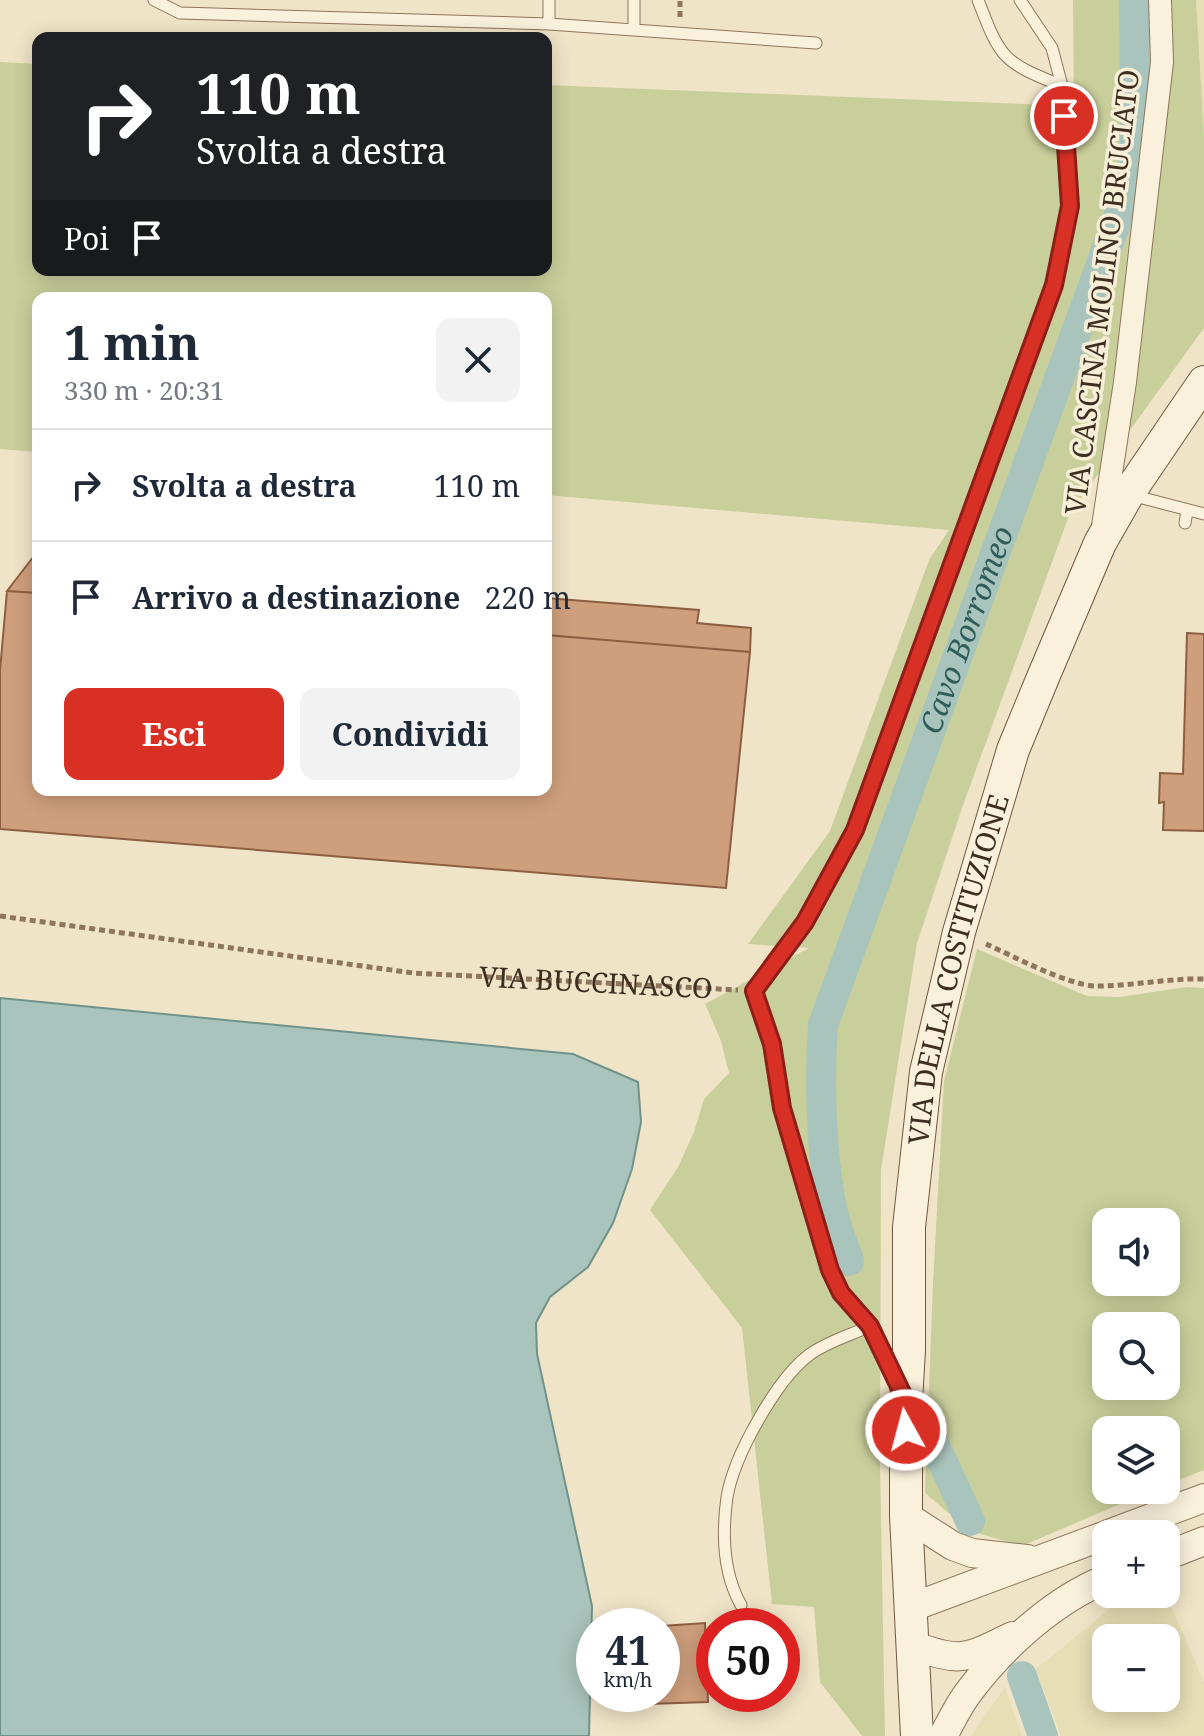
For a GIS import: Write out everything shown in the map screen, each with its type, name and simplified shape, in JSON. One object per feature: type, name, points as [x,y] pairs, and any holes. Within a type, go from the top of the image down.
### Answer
[{"type":"main road","name":"VIA DELLA COSTITUZIONE","points":[[910,1608],[906,1516],[909,1227],[926,1072],[959,932],[1013,750],[1100,543],[1128,494],[1204,382]]},
{"type":"main road","points":[[910,1608],[917,1736]]},
{"type":"street","name":"VIA CASCINA MOLINO BRUCIATO","points":[[1100,543],[1125,382],[1162,62],[1160,0]]},
{"type":"street","points":[[1145,1520],[1204,1498]]},
{"type":"street","points":[[906,1516],[953,1546],[972,1553],[1039,1560]]},
{"type":"street","points":[[910,1608],[1092,1540]]},
{"type":"street","points":[[1180,1550],[1204,1541]]},
{"type":"street","points":[[943,1736],[968,1693],[1026,1630],[1092,1584]]},
{"type":"street","points":[[912,1645],[945,1657],[968,1656],[1026,1630]]},
{"type":"lane","points":[[154,0],[180,13],[549,24],[816,43]]},
{"type":"lane","points":[[549,0],[549,24]]},
{"type":"lane","points":[[634,0],[634,30]]},
{"type":"lane","points":[[978,0],[995,45],[1017,68],[1062,86]]},
{"type":"lane","points":[[754,991],[805,922],[855,830],[1054,285],[1070,206],[1062,86],[1052,48],[1020,0]]},
{"type":"lane","points":[[1128,494],[1186,517],[1204,514]]},
{"type":"lane","name":"VIA BUCCINASCO","points":[[754,991],[772,1044],[782,1108],[830,1270],[841,1293],[870,1326],[906,1401]]},
{"type":"lane","points":[[741,1605],[732,1589],[727,1567],[725,1529],[728,1495],[739,1462],[759,1419],[790,1373],[810,1354],[870,1326]]},
{"type":"path","name":"VIA BUCCINASCO","points":[[0,916],[413,973],[754,991]]},
{"type":"path","points":[[959,932],[1059,976],[1094,986],[1173,978],[1204,979]]},
{"type":"shaded area","points":[[1196,0],[1204,0],[1204,136]]},
{"type":"shaded area","points":[[1111,1608],[1172,1608],[1179,1624],[1092,1624],[1092,1712],[1180,1712],[1180,1626],[1204,1682],[1204,1736],[1061,1736],[1036,1669]]},
{"type":"shaded area","points":[[1005,1687],[1022,1736],[971,1736]]},
{"type":"green space","points":[[1073,0],[1196,0],[1204,136],[1204,328],[1070,513],[962,808],[917,943],[881,1170],[880,1462],[885,1736],[862,1736],[820,1682],[814,1607],[772,1604],[742,1328],[650,1210],[678,1167],[694,1132],[704,1099],[729,1073],[721,1041],[705,1004],[809,948],[748,944],[830,831],[929,560],[949,530],[552,496],[552,292],[32,292],[32,452],[0,449],[0,62],[32,64],[32,276],[552,276],[552,85],[1074,106]]},
{"type":"green space","points":[[977,949],[1087,996],[1119,997],[1187,987],[1204,988],[1204,1470],[1180,1479],[1180,1416],[1092,1416],[1092,1504],[1120,1504],[1022,1546],[970,1531],[925,1493],[944,1081]]},
{"type":"water","points":[[0,998],[573,1054],[638,1082],[641,1122],[632,1169],[613,1223],[588,1267],[550,1297],[536,1323],[537,1354],[592,1606],[576,1608],[576,1712],[590,1712],[589,1736],[0,1736]]},
{"type":"building","points":[[32,559],[32,593],[7,591]]},
{"type":"building","points":[[7,591],[32,593],[32,796],[552,796],[552,636],[750,652],[726,888],[0,829],[0,670]]},
{"type":"building","points":[[552,598],[699,610],[697,623],[751,628],[750,652],[552,636]]},
{"type":"building","points":[[1187,633],[1204,634],[1204,831],[1163,830],[1164,802],[1159,803],[1160,773],[1183,774]]},
{"type":"building","points":[[696,1624],[696,1702],[680,1703],[680,1625]]},
{"type":"waterway","name":"Cavo Borromeo","points":[[849,1261],[833,1213],[826,1168],[821,1095],[823,1025],[1128,190],[1135,144],[1134,0]]},
{"type":"waterway","name":"Cavo Borromeo","points":[[932,1439],[970,1521]]},
{"type":"waterway","name":"Cavo Borromeo","points":[[1022,1676],[1043,1736]]},
{"type":"route","points":[[906,1430],[906,1401],[870,1326],[841,1293],[830,1270],[782,1108],[772,1044],[754,991],[805,922],[855,830],[1054,285],[1070,206],[1064,116]]}]
